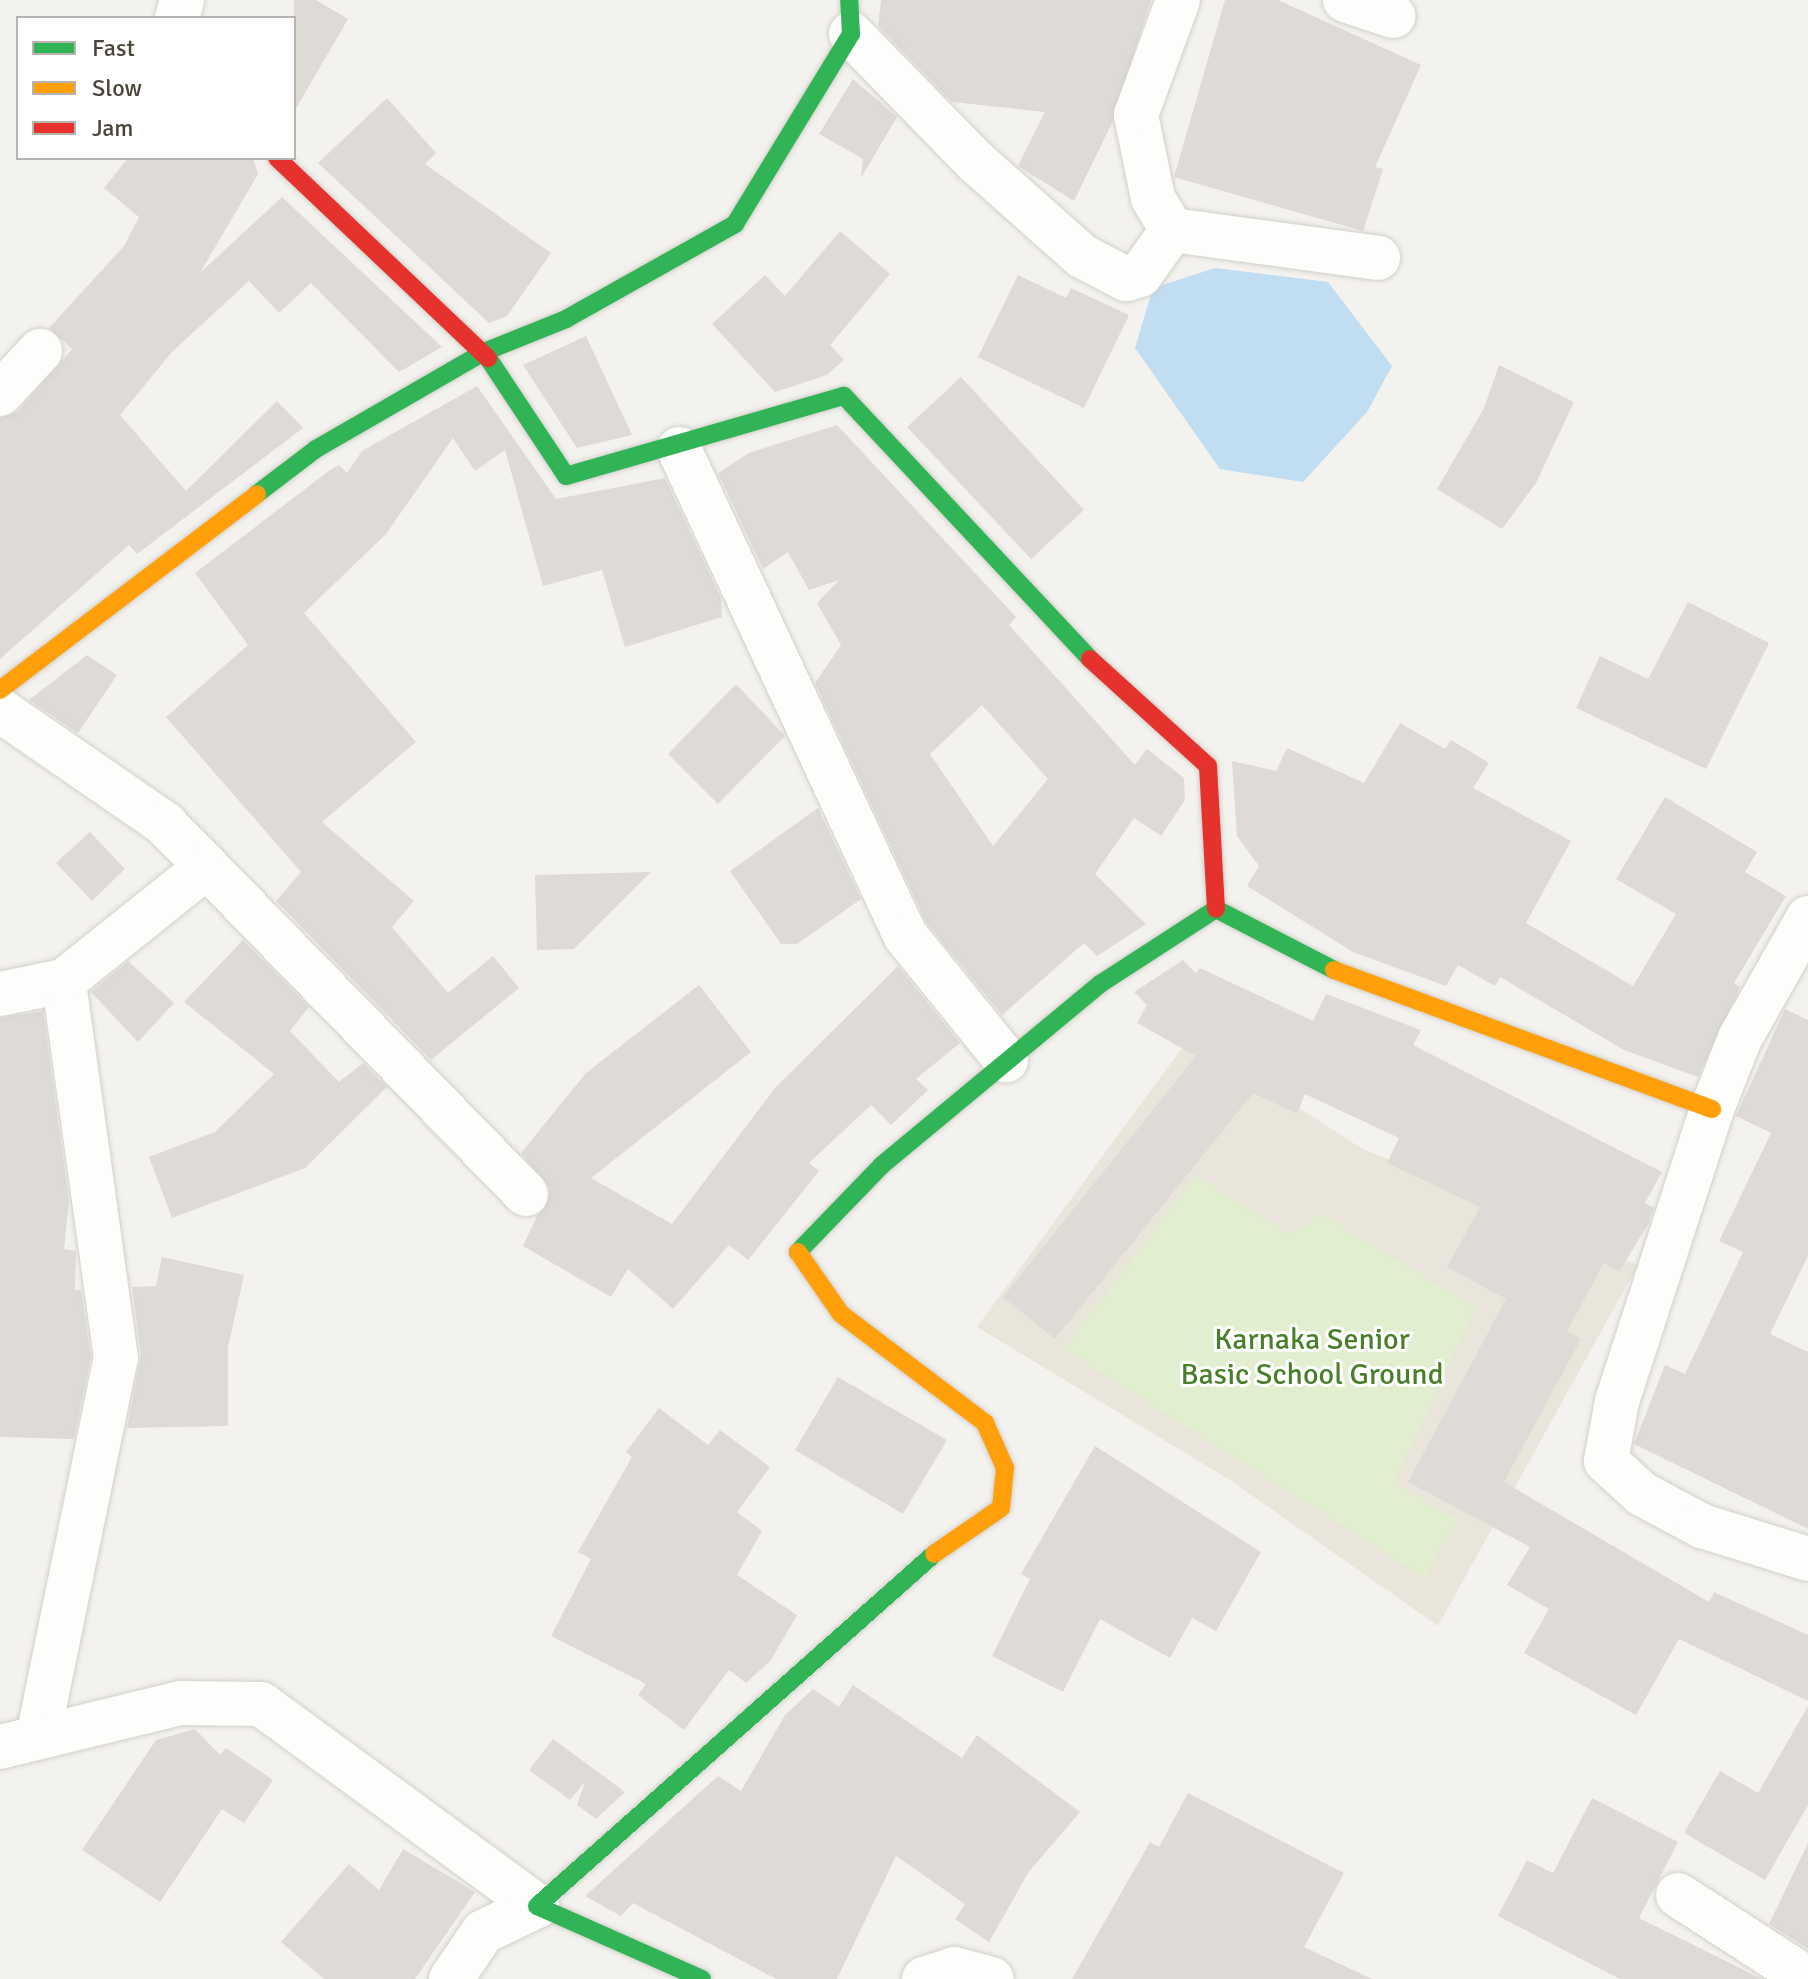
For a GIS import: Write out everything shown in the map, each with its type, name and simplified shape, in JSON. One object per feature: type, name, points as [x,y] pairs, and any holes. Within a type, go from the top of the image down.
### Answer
[{"type":"street","points":[[1172,230],[1153,198],[1136,115],[1178,0]]},
{"type":"street","points":[[1345,0],[1393,16]]},
{"type":"street","points":[[0,690],[316,449],[484,352],[566,319],[735,224],[850,17],[908,99],[1082,256],[1126,279],[1140,275],[1172,230]]},
{"type":"street","points":[[279,160],[484,352],[566,476],[679,449],[844,396],[1102,672],[1208,766],[1216,909]]},
{"type":"street","points":[[1172,230],[1378,258]]},
{"type":"street","points":[[0,394],[40,351]]},
{"type":"street","points":[[679,449],[905,935],[1006,1060]]},
{"type":"street","points":[[0,710],[165,824],[204,869],[449,1107],[526,1194]]},
{"type":"street","points":[[0,994],[64,981],[204,869]]},
{"type":"street","points":[[451,1979],[483,1932],[537,1906],[901,1576],[1001,1508],[1005,1468],[985,1423],[841,1314],[796,1250],[1006,1060],[1100,984],[1216,909]]},
{"type":"street","points":[[1216,909],[1343,975],[1712,1109]]},
{"type":"street","points":[[1808,918],[1740,1038],[1712,1109],[1617,1401],[1606,1461],[1642,1494],[1702,1526],[1808,1559]]},
{"type":"street","points":[[64,981],[116,1358],[19,1742],[180,1703],[261,1704],[537,1906],[702,1979]]},
{"type":"street","points":[[1678,1895],[1808,1979]]},
{"type":"street","points":[[924,1979],[954,1969],[992,1979]]},
{"type":"shaded area","points":[[1190,1037],[1361,1148],[1638,1265],[1438,1626],[1230,1480],[977,1327]]},
{"type":"green space","name":"Karnaka Senior Basic School Ground","points":[[1196,1176],[1289,1234],[1321,1214],[1476,1308],[1393,1483],[1457,1519],[1425,1578],[1064,1349]]},
{"type":"water","points":[[1215,268],[1328,282],[1392,366],[1367,412],[1303,482],[1220,469],[1135,348],[1153,288]]},
{"type":"building","points":[[294,0],[316,0],[348,19],[296,109],[296,16]]},
{"type":"building","points":[[881,0],[1151,0],[1112,123],[1074,201],[1018,166],[1045,112],[952,102],[878,26]]},
{"type":"building","points":[[1225,0],[1278,0],[1421,65],[1375,167],[1383,169],[1363,231],[1174,177]]},
{"type":"building","points":[[853,79],[897,117],[861,178],[863,159],[819,134]]},
{"type":"building","points":[[387,98],[436,153],[425,164],[551,253],[507,316],[489,323],[318,163]]},
{"type":"building","points":[[126,160],[254,160],[258,174],[200,273],[282,197],[442,347],[399,372],[311,283],[279,313],[249,281],[172,352],[120,415],[186,491],[277,401],[303,428],[137,554],[129,545],[0,659],[0,418],[18,411],[72,349],[49,328],[124,246],[139,217],[104,188]]},
{"type":"building","points":[[840,231],[890,274],[830,345],[844,360],[827,375],[775,392],[712,324],[765,275],[785,296]]},
{"type":"building","points":[[1018,275],[1066,298],[1071,288],[1129,315],[1084,408],[978,357]]},
{"type":"building","points":[[586,336],[632,435],[577,448],[523,365]]},
{"type":"building","points":[[1499,365],[1574,402],[1536,483],[1502,529],[1437,489],[1484,408]]},
{"type":"building","points":[[961,377],[1084,510],[1031,559],[907,427]]},
{"type":"building","points":[[477,386],[556,499],[665,478],[721,598],[722,617],[625,647],[602,570],[543,586],[505,450],[475,471],[453,438],[386,534],[304,613],[416,742],[322,822],[414,901],[392,927],[448,993],[493,956],[519,988],[431,1060],[276,901],[301,872],[166,717],[248,645],[195,573],[330,470],[339,465],[347,473],[362,451]]},
{"type":"building","points":[[837,425],[1016,617],[1009,625],[1135,765],[1147,749],[1184,778],[1185,800],[1161,836],[1134,818],[1095,874],[1146,924],[1097,956],[1084,943],[1002,1015],[926,922],[815,683],[841,645],[817,603],[839,580],[809,590],[788,552],[763,569],[718,473],[749,453]],"holes":[[[982,705],[1048,779],[993,846],[930,754]]]},
{"type":"building","points":[[1688,602],[1769,643],[1706,769],[1576,708],[1600,656],[1648,679]]},
{"type":"building","points":[[87,655],[117,675],[78,733],[29,700]]},
{"type":"building","points":[[736,684],[785,736],[718,804],[668,754]]},
{"type":"building","points":[[1400,723],[1445,749],[1451,740],[1489,763],[1473,788],[1571,841],[1526,923],[1633,986],[1676,914],[1616,879],[1665,797],[1757,852],[1745,872],[1786,896],[1734,983],[1740,987],[1698,1077],[1624,1050],[1500,977],[1495,986],[1458,965],[1446,986],[1353,952],[1247,886],[1259,866],[1237,836],[1232,761],[1276,771],[1287,748],[1364,783]]},
{"type":"building","points":[[818,808],[861,899],[797,944],[781,944],[730,871]]},
{"type":"building","points":[[90,832],[125,869],[92,901],[56,863]]},
{"type":"building","points":[[651,872],[574,949],[537,950],[535,875]]},
{"type":"building","points":[[243,940],[309,1007],[290,1031],[339,1082],[363,1063],[387,1087],[305,1168],[172,1218],[149,1157],[215,1132],[274,1074],[184,1002]]},
{"type":"building","points":[[1183,960],[1196,973],[1200,968],[1313,1021],[1326,994],[1421,1030],[1413,1045],[1662,1172],[1645,1203],[1654,1208],[1649,1223],[1619,1272],[1604,1263],[1567,1331],[1581,1339],[1504,1482],[1709,1602],[1714,1592],[1808,1635],[1808,1701],[1679,1639],[1636,1715],[1524,1653],[1549,1609],[1507,1585],[1530,1547],[1408,1482],[1506,1299],[1447,1267],[1480,1207],[1387,1163],[1399,1138],[1305,1094],[1297,1114],[1253,1093],[1055,1339],[1003,1297],[1196,1056],[1137,1023],[1147,1005],[1134,992]]},
{"type":"building","points":[[128,961],[174,1003],[138,1042],[91,992]]},
{"type":"building","points":[[898,966],[960,1043],[916,1079],[928,1090],[891,1125],[871,1105],[809,1163],[819,1171],[748,1260],[729,1245],[673,1309],[628,1269],[611,1297],[523,1246],[550,1189],[521,1153],[586,1073],[699,985],[751,1052],[591,1178],[672,1224],[775,1088]]},
{"type":"building","points":[[1785,1009],[1808,1020],[1808,1256],[1770,1334],[1808,1352],[1808,1529],[1634,1444],[1665,1365],[1685,1374],[1743,1252],[1719,1241],[1771,1133],[1736,1116]]},
{"type":"building","points":[[43,1011],[69,1201],[64,1249],[76,1251],[75,1290],[81,1290],[91,1357],[74,1439],[0,1437],[0,1018]]},
{"type":"building","points":[[162,1257],[244,1275],[228,1347],[228,1426],[127,1428],[141,1355],[132,1287],[156,1286]]},
{"type":"building","points":[[838,1377],[947,1440],[903,1514],[795,1450]]},
{"type":"building","points":[[659,1408],[708,1445],[720,1430],[770,1467],[737,1512],[762,1531],[737,1575],[797,1615],[771,1660],[746,1683],[729,1670],[684,1730],[638,1695],[646,1684],[551,1636],[591,1559],[578,1552],[632,1457],[626,1452]]},
{"type":"building","points":[[1095,1446],[1261,1552],[1216,1631],[1192,1618],[1170,1658],[1100,1619],[1063,1692],[992,1656],[1030,1579],[1021,1574]]},
{"type":"building","points":[[853,1685],[962,1758],[977,1735],[1080,1812],[1028,1873],[989,1942],[955,1919],[965,1904],[896,1856],[837,1979],[776,1979],[633,1903],[621,1916],[585,1896],[718,1776],[741,1791],[785,1715],[813,1689],[839,1707]]},
{"type":"building","points":[[1808,1706],[1808,1805],[1765,1880],[1684,1833],[1720,1771],[1758,1793]]},
{"type":"building","points":[[195,1729],[220,1755],[226,1748],[273,1780],[244,1823],[222,1809],[160,1902],[82,1850],[156,1740]]},
{"type":"building","points":[[553,1739],[625,1792],[596,1819],[577,1805],[585,1782],[570,1800],[529,1770]]},
{"type":"building","points":[[1188,1793],[1344,1873],[1304,1947],[1372,1979],[1072,1979],[1150,1842],[1159,1847]]},
{"type":"building","points":[[1592,1798],[1678,1842],[1639,1918],[1762,1979],[1620,1979],[1498,1916],[1527,1860],[1553,1873]]},
{"type":"building","points":[[1808,1843],[1808,1949],[1769,1924]]},
{"type":"building","points":[[403,1849],[475,1892],[415,1979],[324,1979],[281,1942],[349,1864],[379,1890]]},
{"type":"traffic: fast","points":[[257,494],[316,449],[484,352],[566,319],[735,224],[851,34],[849,0]]},
{"type":"traffic: fast","points":[[488,358],[566,476],[844,396],[1090,659]]},
{"type":"traffic: fast","points":[[798,1252],[882,1165],[1100,984],[1216,909],[1334,970]]},
{"type":"traffic: fast","points":[[702,1979],[537,1906],[934,1554]]},
{"type":"traffic: slow","points":[[0,690],[257,494]]},
{"type":"traffic: slow","points":[[1334,970],[1712,1109]]},
{"type":"traffic: slow","points":[[798,1252],[841,1314],[985,1423],[1005,1468],[1001,1508],[934,1554]]},
{"type":"traffic: jam","points":[[279,160],[488,358]]},
{"type":"traffic: jam","points":[[1090,659],[1208,766],[1216,909]]}]
